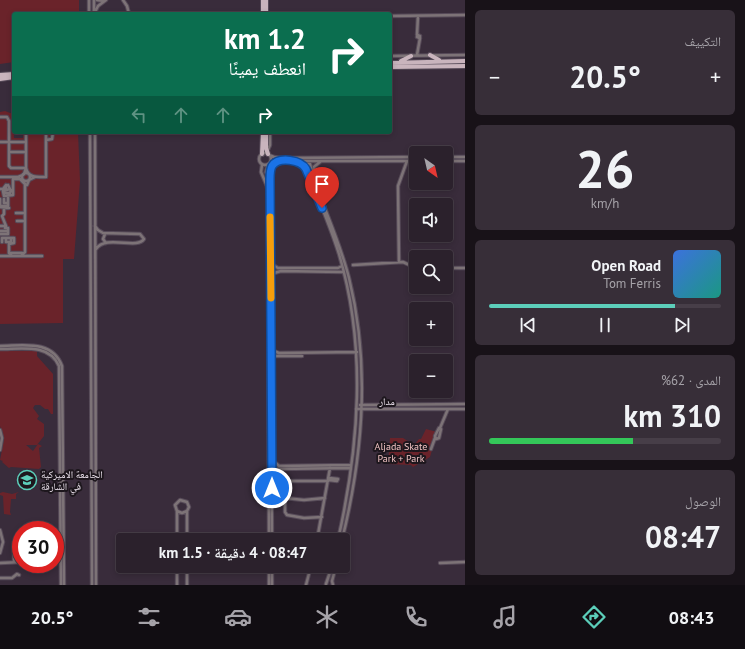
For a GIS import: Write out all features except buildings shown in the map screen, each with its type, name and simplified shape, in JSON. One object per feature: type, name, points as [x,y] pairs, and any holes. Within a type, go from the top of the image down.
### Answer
[{"type":"main road","points":[[262,0],[262,12]]},
{"type":"main road","points":[[266,0],[266,12]]},
{"type":"main road","points":[[430,55],[445,62]]},
{"type":"main road","points":[[397,63],[405,61],[411,56]]},
{"type":"main road","points":[[392,63],[465,61]]},
{"type":"main road","points":[[392,67],[465,66]]},
{"type":"main road","points":[[0,75],[12,74]]},
{"type":"main road","points":[[0,79],[12,77]]},
{"type":"main road","points":[[262,154],[263,134]]},
{"type":"main road","points":[[266,134],[268,154]]},
{"type":"street","points":[[89,0],[89,12]]},
{"type":"street","points":[[94,12],[95,0],[105,0]]},
{"type":"street","points":[[95,12],[105,0]]},
{"type":"street","points":[[123,0],[128,12]]},
{"type":"street","points":[[392,16],[465,15]]},
{"type":"street","points":[[418,16],[419,51],[421,55]]},
{"type":"street","points":[[416,55],[419,51]]},
{"type":"street","points":[[392,56],[465,55]]},
{"type":"street","points":[[0,117],[7,117],[9,119],[10,167],[26,168]]},
{"type":"street","points":[[26,134],[26,168],[30,176],[26,187],[26,256]]},
{"type":"street","points":[[0,178],[18,177],[28,174],[35,177],[46,177],[46,134]]},
{"type":"street","points":[[46,140],[52,138],[52,134]]},
{"type":"street","points":[[90,134],[92,585]]},
{"type":"street","points":[[95,134],[96,585]]},
{"type":"street","points":[[270,134],[268,154],[271,158],[266,172],[270,179]]},
{"type":"street","points":[[0,142],[26,142]]},
{"type":"street","points":[[9,152],[26,152]]},
{"type":"street","points":[[270,533],[268,199],[267,186],[261,172],[262,165],[259,160],[262,154],[282,158],[407,161],[398,189],[399,262]]},
{"type":"street","points":[[262,165],[279,161],[321,161],[409,157]]},
{"type":"street","points":[[453,157],[465,157]]},
{"type":"street","points":[[270,533],[272,356],[270,179],[272,167],[279,161]]},
{"type":"street","points":[[297,161],[306,167],[334,240],[351,307],[357,352],[357,407],[351,468],[339,533]]},
{"type":"street","points":[[313,173],[315,166],[321,161]]},
{"type":"street","points":[[453,161],[465,161]]},
{"type":"street","points":[[401,162],[404,172]]},
{"type":"street","points":[[306,167],[310,164],[341,250],[354,301],[361,352],[362,375],[355,468],[343,533]]},
{"type":"street","points":[[26,168],[23,175],[23,180],[26,187]]},
{"type":"street","points":[[4,193],[11,192],[12,177]]},
{"type":"street","points":[[18,177],[23,180],[29,180],[35,177]]},
{"type":"street","points":[[0,178],[8,178],[6,189],[2,189]]},
{"type":"street","points":[[0,199],[0,203],[4,203],[13,195],[13,179],[22,180],[25,184],[24,253],[22,255],[22,253],[11,253],[11,255],[9,253],[9,244],[14,243],[14,238],[2,238],[2,242]]},
{"type":"street","points":[[0,199],[8,206],[8,199],[4,196],[2,191],[10,190],[10,187],[7,185]]},
{"type":"street","points":[[313,195],[318,198]]},
{"type":"street","points":[[0,207],[9,207],[4,208],[4,214],[2,216],[2,230]]},
{"type":"street","points":[[320,214],[322,208]]},
{"type":"street","points":[[16,213],[25,213]]},
{"type":"street","points":[[18,221],[25,221]]},
{"type":"street","points":[[95,224],[99,231],[106,233],[140,234],[144,238],[139,242],[106,242],[99,245],[95,251]]},
{"type":"street","points":[[2,230],[10,226]]},
{"type":"street","points":[[8,228],[8,234],[2,230],[8,228]]},
{"type":"street","points":[[106,233],[103,239],[106,242]]},
{"type":"street","points":[[328,236],[334,240]]},
{"type":"street","points":[[8,240],[8,256]]},
{"type":"street","points":[[0,256],[42,256]]},
{"type":"street","points":[[353,265],[399,262],[409,265]]},
{"type":"street","points":[[271,263],[276,268],[340,268]]},
{"type":"street","points":[[275,273],[273,270],[276,268]]},
{"type":"street","points":[[270,278],[275,273],[282,271],[340,268]]},
{"type":"street","points":[[340,268],[343,272]]},
{"type":"street","points":[[453,268],[465,268]]},
{"type":"street","points":[[0,346],[43,347],[53,352],[60,362],[63,374],[64,585]]},
{"type":"street","points":[[271,346],[275,352]]},
{"type":"street","points":[[0,349],[42,350],[50,354],[57,362],[60,374],[61,585]]},
{"type":"street","points":[[275,352],[357,352]]},
{"type":"street","points":[[272,356],[275,352]]},
{"type":"street","points":[[272,356],[302,356]]},
{"type":"street","points":[[271,363],[277,356]]},
{"type":"street","name":"مدار","points":[[360,407],[465,404]]},
{"type":"street","name":"مدار","points":[[357,407],[465,409]]},
{"type":"street","points":[[432,449],[435,438],[439,438],[440,428],[446,409]]},
{"type":"street","points":[[0,430],[2,438],[0,450]]},
{"type":"street","points":[[272,459],[277,467]]},
{"type":"street","points":[[60,463],[63,469]]},
{"type":"street","points":[[272,473],[277,467],[351,465]]},
{"type":"street","points":[[277,467],[351,468]]},
{"type":"street","points":[[319,533],[330,468]]},
{"type":"street","points":[[322,517],[304,518],[287,515],[285,484],[288,481],[329,479]]},
{"type":"street","points":[[285,498],[304,500],[325,498]]},
{"type":"street","points":[[177,533],[176,503],[182,500],[186,500],[189,505],[187,511],[187,533]]},
{"type":"street","points":[[177,511],[182,513],[187,511]]},
{"type":"street","points":[[0,530],[2,545],[0,553]]},
{"type":"street","points":[[0,562],[12,562]]},
{"type":"street","points":[[440,563],[465,562]]},
{"type":"street","points":[[177,573],[178,585]]},
{"type":"street","points":[[187,573],[187,585]]},
{"type":"street","points":[[271,573],[271,584],[275,585]]},
{"type":"street","points":[[307,584],[309,573]]},
{"type":"street","points":[[329,573],[325,584],[332,585],[334,573]]},
{"type":"street","points":[[0,578],[12,578],[17,574],[19,575]]},
{"type":"green space","points":[[0,0],[79,0],[79,12],[12,12],[12,62],[0,64]]},
{"type":"green space","points":[[5,111],[12,114],[12,134],[14,134],[14,138],[23,138],[23,134],[78,134],[80,181],[74,259],[63,259],[63,323],[0,324],[0,112]]},
{"type":"green space","points":[[0,351],[37,351],[37,356],[53,374],[53,414],[51,414],[48,409],[45,409],[40,405],[35,405],[33,408],[39,416],[37,419],[44,424],[44,436],[37,445],[26,445],[33,451],[38,444],[42,446],[39,448],[41,467],[39,469],[9,468],[2,462],[3,461],[0,460],[4,439],[0,426]]},
{"type":"green space","name":"Aljada Skate Park + Park","points":[[426,429],[437,432],[430,457],[413,467],[411,465],[388,464],[390,438],[403,438],[414,445],[419,439],[421,439]]},
{"type":"green space","points":[[3,492],[12,494],[19,492],[16,494],[16,499],[11,499],[11,515],[4,514],[3,496],[0,495],[0,493]]},
{"type":"slow traffic","points":[[270,217],[271,298]]},
{"type":"place","name":"الجامعة الاميركية في الشارقة","points":[[27,480]]},
{"type":"route","points":[[272,488],[270,179],[273,165],[279,161],[297,161],[302,164],[306,169],[322,208]]}]
